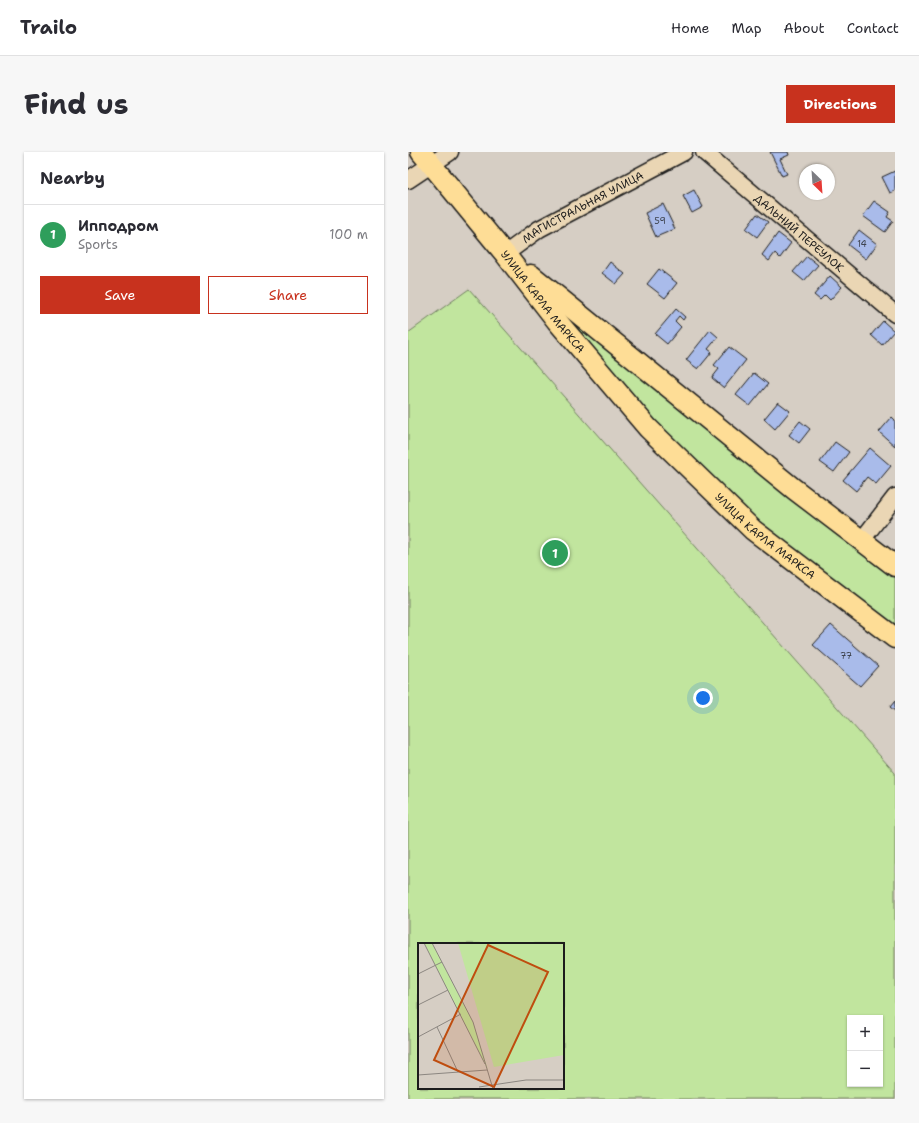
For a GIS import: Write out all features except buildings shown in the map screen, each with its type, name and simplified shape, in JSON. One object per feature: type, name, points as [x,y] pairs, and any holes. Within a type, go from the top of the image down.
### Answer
[{"type":"main road","points":[[426,158],[505,254]]},
{"type":"main road","name":"УЛИЦА КАРЛА МАРКСА","points":[[505,254],[794,489],[895,566]]},
{"type":"main road","name":"УЛИЦА КАРЛА МАРКСА","points":[[505,254],[557,321],[648,428],[753,530],[895,638]]},
{"type":"street","points":[[408,180],[426,158],[450,152]]},
{"type":"street","name":"МАГИСТРАЛЬНАЯ УЛИЦА","points":[[505,254],[539,229],[684,152]]},
{"type":"street","name":"ДАЛЬНИЙ ПЕРЕУЛОК","points":[[704,152],[895,314]]},
{"type":"street","points":[[862,540],[895,497]]},
{"type":"green space","points":[[505,254],[895,566],[895,638],[753,530]]},
{"type":"green space","points":[[469,289],[895,773],[895,1099],[408,1099],[408,333]]},
{"type":"place","name":"Ипподром","points":[[555,553]]}]
